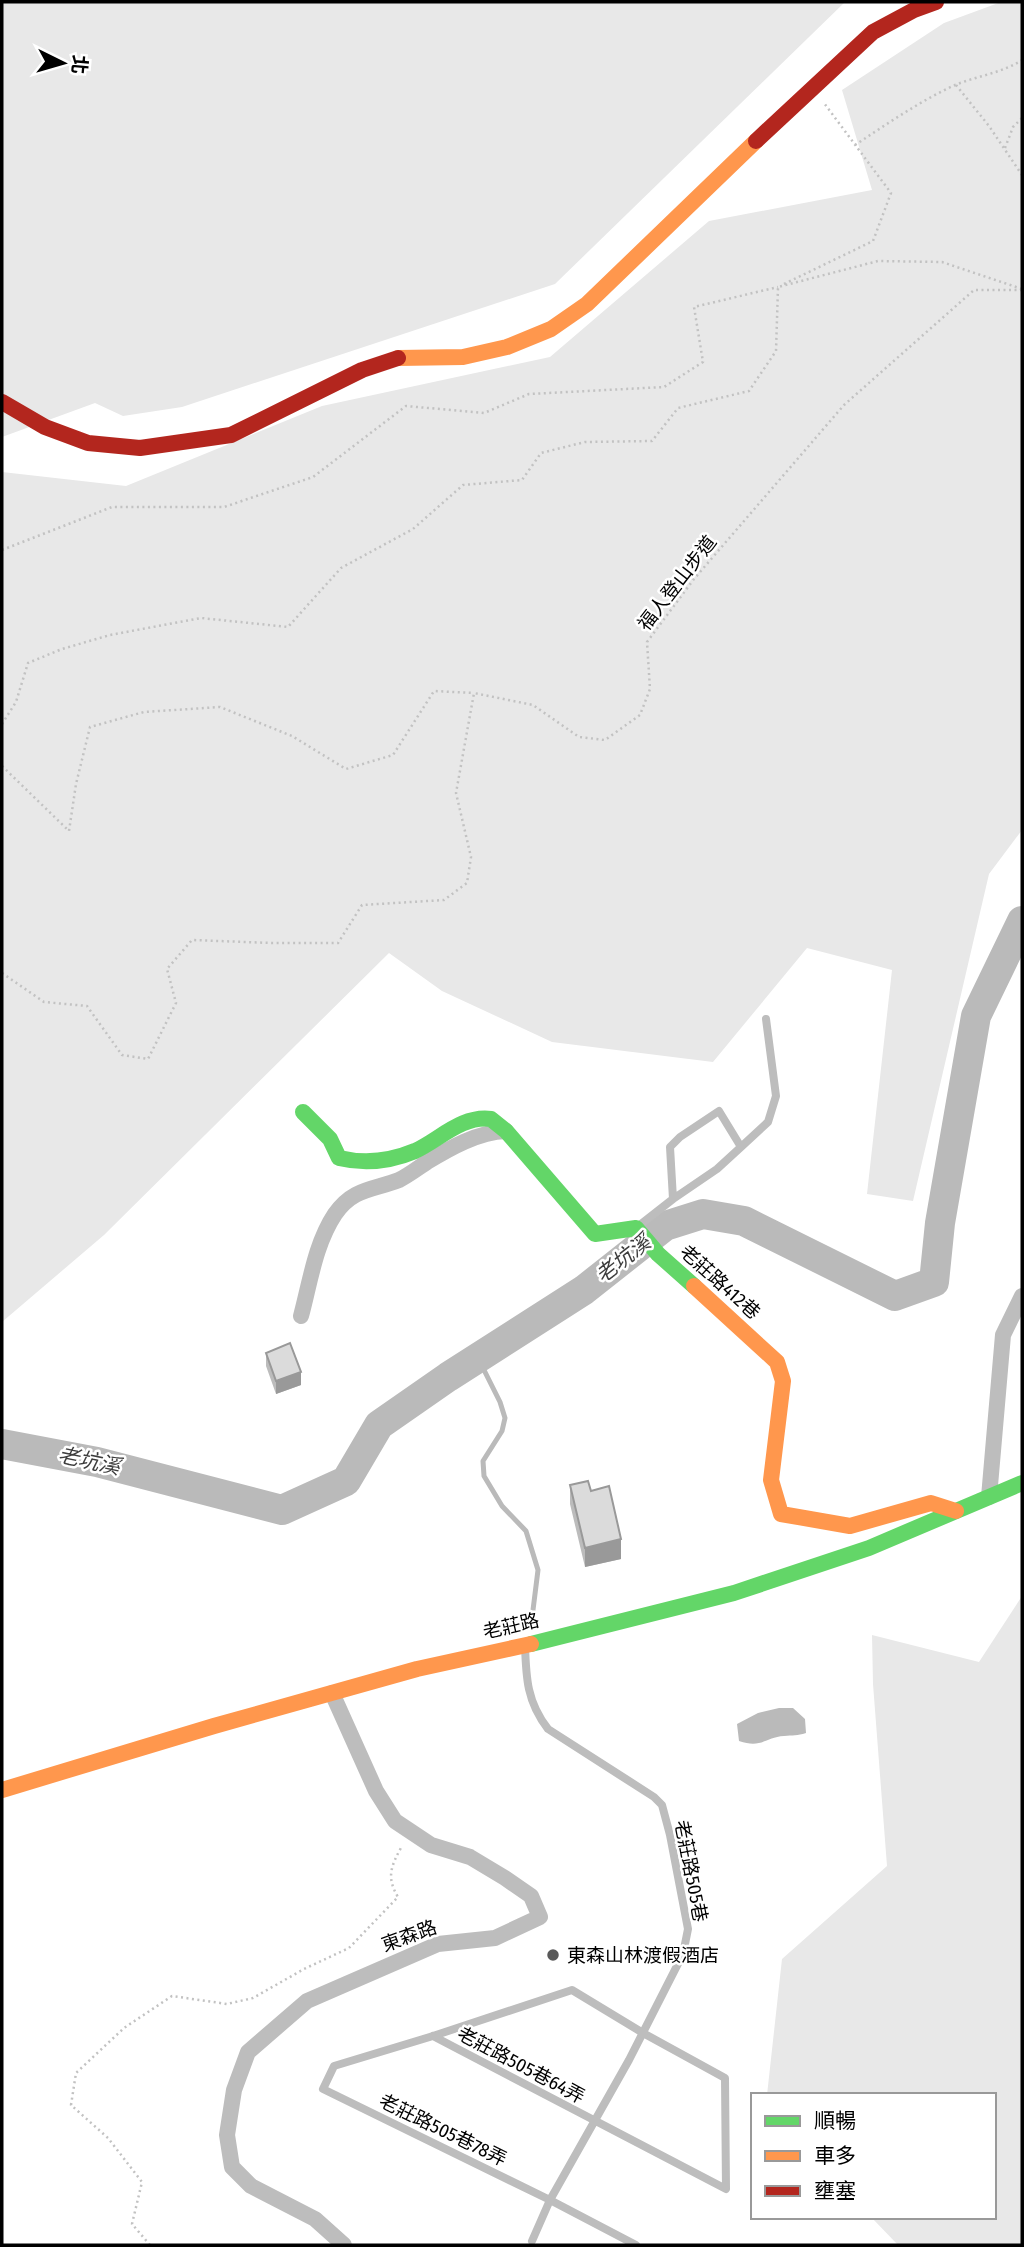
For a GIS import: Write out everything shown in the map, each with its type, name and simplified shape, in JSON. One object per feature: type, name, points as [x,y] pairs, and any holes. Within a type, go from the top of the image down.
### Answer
[{"type":"street","points":[[2,402],[45,427],[88,443],[139,449],[231,435],[362,370],[396,358],[463,357],[507,347],[551,329],[587,304],[812,87],[873,32],[914,10],[936,2]]},
{"type":"street","points":[[303,1112],[330,1139],[340,1158],[349,1161],[366,1161],[408,1153],[469,1121],[492,1119],[506,1131],[595,1234],[636,1228]]},
{"type":"street","points":[[301,1316],[323,1239],[334,1215],[349,1199],[368,1189],[401,1179],[471,1139],[506,1131]]},
{"type":"street","name":"老莊路412巷","points":[[636,1228],[658,1254],[777,1362],[783,1381],[771,1480],[781,1514],[850,1526],[931,1503],[956,1511]]},
{"type":"street","points":[[989,1497],[1003,1335],[1022,1296]]},
{"type":"street","name":"老莊路","points":[[2,1790],[201,1729],[417,1669],[525,1645],[734,1592],[869,1548],[1022,1483]]},
{"type":"street","name":"東森路","points":[[332,1693],[376,1791],[395,1821],[431,1844],[470,1857],[505,1878],[531,1896],[540,1917],[495,1938],[438,1944],[307,2001],[248,2052],[234,2090],[227,2135],[232,2167],[251,2186],[315,2218],[344,2245]]},
{"type":"lane","points":[[636,1228],[717,1169],[768,1122],[775,1096],[766,1019]]},
{"type":"lane","points":[[674,1199],[670,1147],[680,1137],[719,1111],[741,1147]]},
{"type":"lane","name":"老莊路505巷","points":[[525,1645],[527,1685],[536,1714],[548,1728],[654,1797],[662,1805],[688,1929],[683,1955],[550,2200],[532,2241]]},
{"type":"lane","points":[[433,2036],[572,1990],[643,2033]]},
{"type":"lane","name":"老莊路505巷64弄","points":[[433,2036],[726,2189],[725,2078],[643,2033]]},
{"type":"lane","name":"老莊路505巷78弄","points":[[433,2036],[334,2066],[323,2089],[636,2245]]},
{"type":"path","points":[[855,145],[898,117],[956,85],[1013,66],[1022,60]]},
{"type":"path","points":[[956,85],[1022,175]]},
{"type":"path","points":[[778,287],[873,242],[891,193],[812,87]]},
{"type":"path","points":[[1005,149],[1013,128],[1022,118]]},
{"type":"path","points":[[2,550],[112,507],[223,507],[313,477],[406,406],[484,413],[529,394],[664,387],[703,362],[694,307],[878,261],[942,262],[1022,289]]},
{"type":"path","points":[[2,724],[16,702],[28,663],[62,649],[110,635],[201,618],[288,627],[341,568],[413,529],[463,485],[522,480],[541,453],[585,442],[652,441],[678,408],[749,391],[776,351],[778,287]]},
{"type":"path","name":"福人登山步道","points":[[2,766],[69,831],[76,784],[90,726],[144,712],[220,707],[292,736],[346,769],[393,755],[433,691],[474,693],[533,705],[579,737],[605,740],[640,715],[650,689],[647,642],[694,579],[844,405],[974,290],[1022,289]]},
{"type":"path","points":[[2,973],[44,1002],[87,1006],[122,1055],[148,1059],[176,1003],[167,969],[192,940],[338,943],[362,905],[444,900],[467,883],[471,857],[456,793],[474,693]]},
{"type":"path","points":[[150,2245],[132,2224],[142,2182],[108,2137],[71,2105],[76,2073],[124,2028],[172,1996],[227,2004],[253,1998],[304,1969],[349,1948],[398,1897],[390,1883],[393,1861],[410,1831]]},
{"type":"shaded area","points":[[2,2],[845,2],[555,284],[182,407],[123,416],[95,403],[2,437]]},
{"type":"shaded area","points":[[1001,2],[1022,2],[1022,830],[989,874],[913,1201],[867,1194],[892,970],[807,948],[713,1062],[552,1042],[442,991],[389,953],[104,1235],[2,1322],[2,472],[126,486],[322,406],[550,357],[709,221],[872,190],[842,90],[944,23]]},
{"type":"shaded area","points":[[1022,1596],[1022,2245],[898,2245],[873,2219],[996,2219],[996,2093],[767,2093],[782,1959],[887,1866],[873,1684],[872,1635],[979,1662]]},
{"type":"shaded area","points":[[793,1708],[805,1719],[806,1733],[753,1744],[739,1741],[737,1724],[758,1713]]},
{"type":"building","points":[[290,1343],[301,1372],[276,1381],[266,1353]]},
{"type":"building","points":[[588,1481],[591,1491],[609,1486],[621,1539],[585,1548],[570,1485]]},
{"type":"waterway","name":"老坑溪","points":[[2,1444],[97,1462],[282,1510],[346,1481],[379,1425],[448,1377],[584,1290],[665,1226],[703,1214],[744,1221],[895,1296],[934,1282],[940,1223],[976,1016],[1022,921]]},
{"type":"waterway","points":[[478,1358],[505,1418],[502,1431],[483,1461],[484,1476],[502,1506],[526,1531],[538,1570],[532,1618]]},
{"type":"traffic: fast","points":[[303,1112],[330,1139],[339,1158],[358,1161],[387,1159],[406,1154],[461,1124],[491,1119],[506,1131],[595,1234],[636,1228],[658,1254],[694,1286]]},
{"type":"traffic: fast","points":[[531,1644],[734,1593],[869,1548],[1022,1483]]},
{"type":"traffic: slow","points":[[398,358],[463,357],[507,347],[551,329],[587,304],[756,141]]},
{"type":"traffic: slow","points":[[694,1286],[777,1362],[783,1381],[771,1480],[781,1514],[850,1526],[931,1503],[956,1511]]},
{"type":"traffic: slow","points":[[2,1790],[214,1726],[417,1669],[531,1644]]},
{"type":"traffic: jam","points":[[756,141],[873,32],[914,10],[936,2]]},
{"type":"traffic: jam","points":[[2,402],[45,427],[88,443],[140,448],[231,435],[362,370],[398,358]]},
{"type":"place","name":"東森山林渡假酒店","points":[[553,1955]]}]
